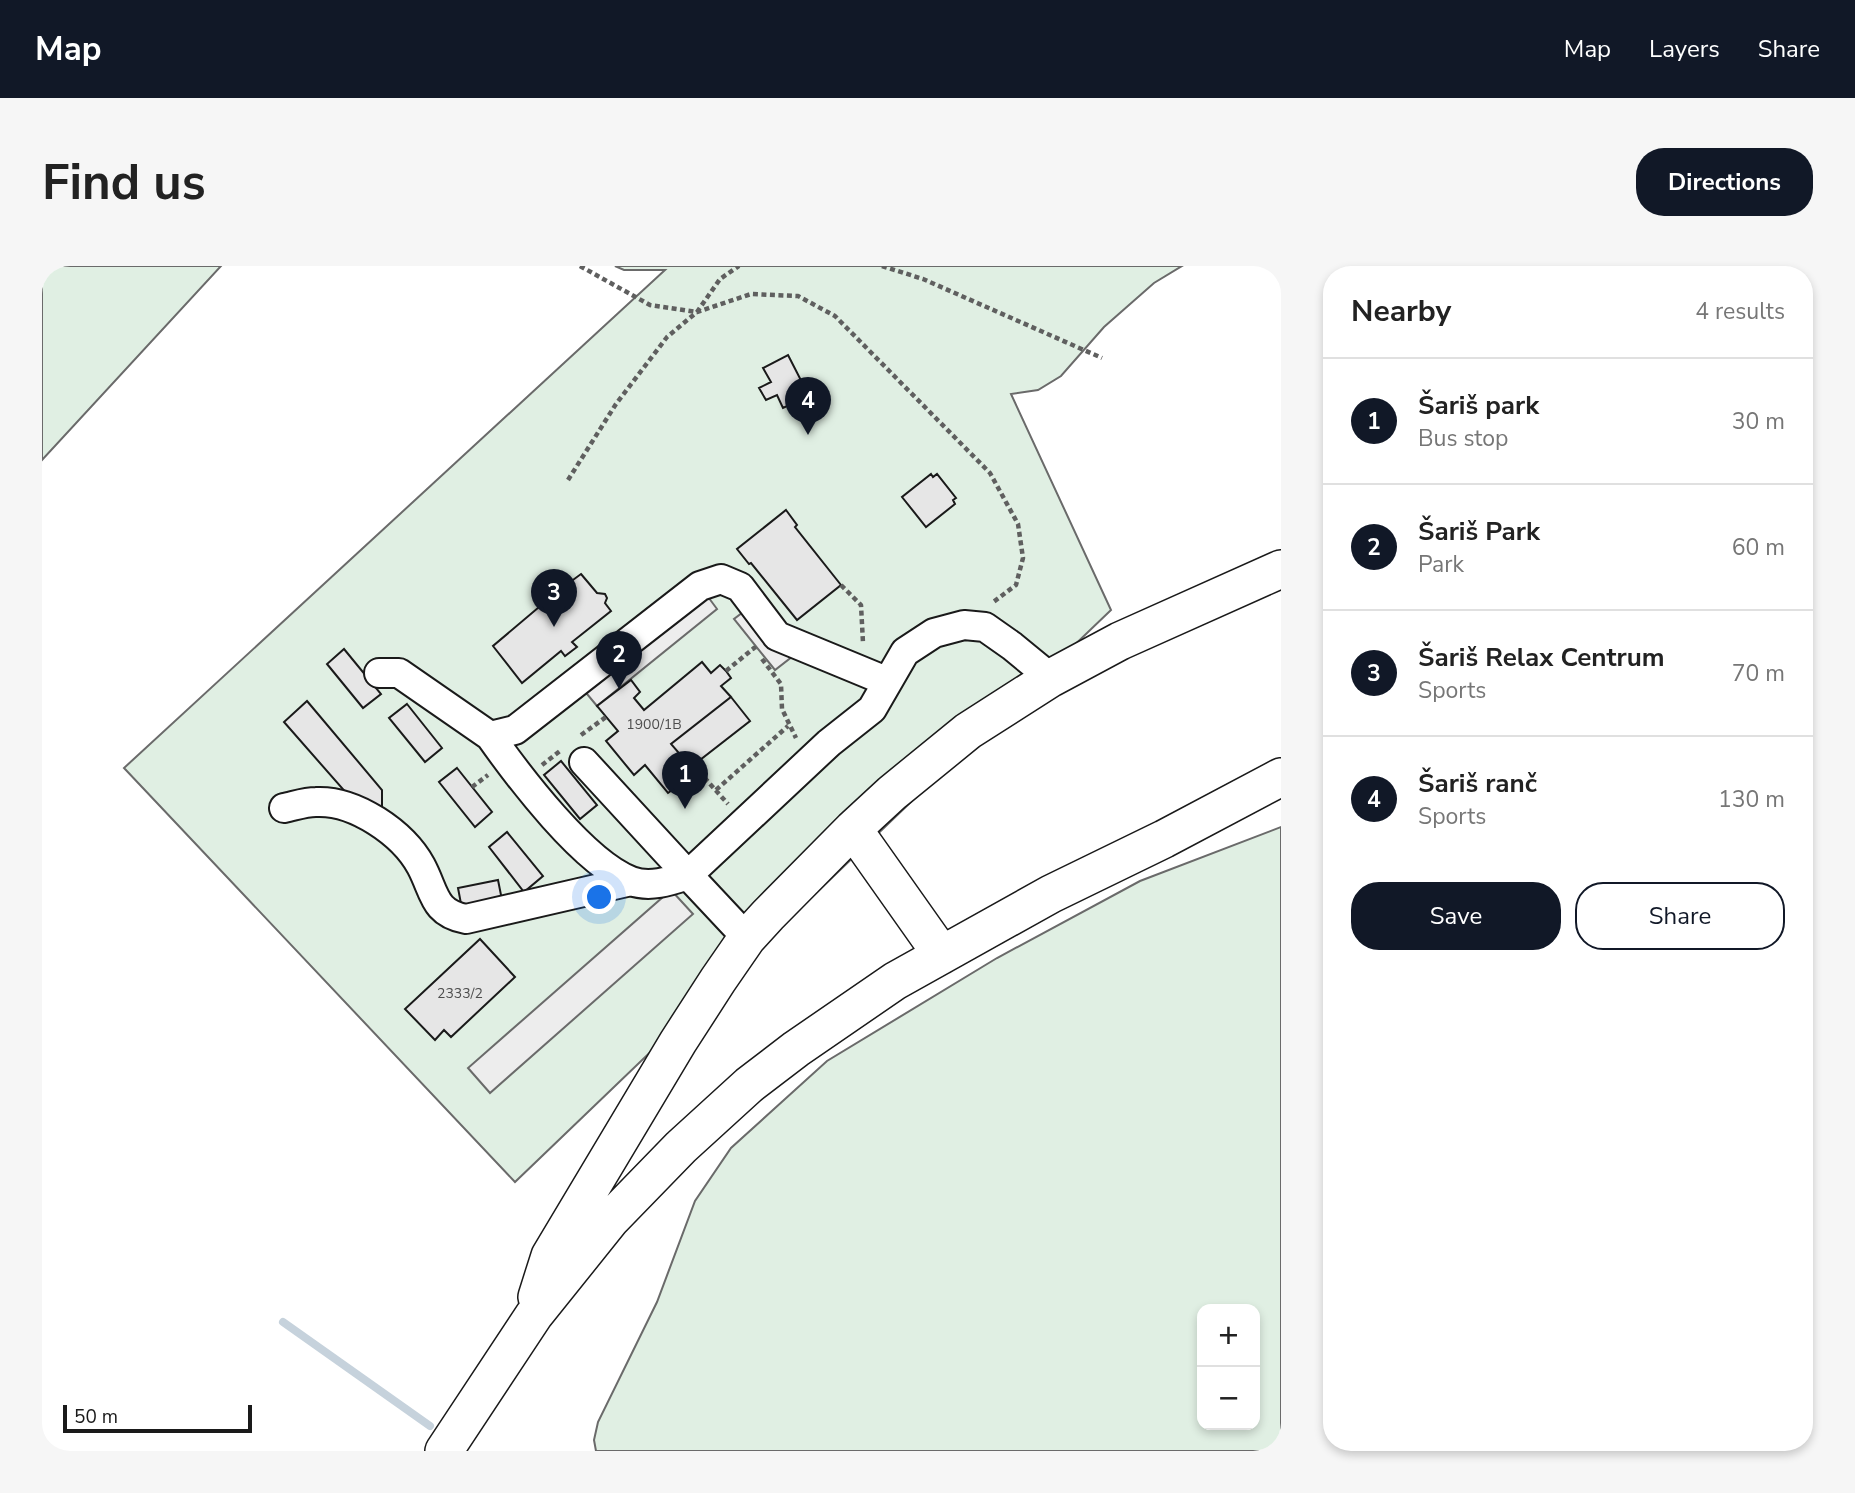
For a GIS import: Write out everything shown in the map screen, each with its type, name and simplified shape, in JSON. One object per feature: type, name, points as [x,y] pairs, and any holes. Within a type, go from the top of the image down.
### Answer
[{"type":"main road","points":[[534,1315],[544,1270],[555,1246],[678,1042],[747,938],[853,829],[892,793],[968,732],[1051,678],[1168,619],[1281,569]]},
{"type":"main road","points":[[444,1451],[534,1315],[611,1219],[724,1107],[796,1049],[895,981],[1051,894],[1164,839],[1281,777]]},
{"type":"main road","points":[[1164,839],[1281,805]]},
{"type":"main road","points":[[853,829],[942,956]]},
{"type":"lane","points":[[490,736],[515,730],[700,586],[721,579],[740,587],[777,636],[876,677]]},
{"type":"lane","points":[[284,808],[316,802],[340,805],[382,822],[420,864],[440,908],[452,916],[466,919],[631,881],[659,884],[688,875],[809,761],[872,709],[876,677],[905,652],[934,633],[964,625],[985,627],[1051,678]]},
{"type":"lane","points":[[379,673],[399,673],[490,736],[517,775],[590,856],[631,881]]},
{"type":"lane","points":[[584,762],[747,938]]},
{"type":"path","points":[[580,266],[650,305],[697,312],[751,294],[798,296],[835,316],[990,473],[1018,524],[1023,558],[1016,585],[964,625]]},
{"type":"path","points":[[568,480],[616,404],[667,337],[697,312],[720,279],[739,266]]},
{"type":"path","points":[[882,266],[923,279],[1102,358]]},
{"type":"path","points":[[841,585],[861,605],[876,677]]},
{"type":"path","points":[[726,671],[754,648],[781,684],[782,709],[809,761]]},
{"type":"path","points":[[716,790],[789,726]]},
{"type":"path","points":[[693,765],[744,822]]},
{"type":"green space","points":[[42,266],[221,266],[42,460]]},
{"type":"green space","points":[[615,266],[1182,266],[1154,283],[1104,327],[1061,376],[1038,390],[1011,394],[1111,610],[515,1182],[124,768],[665,270],[624,270]]},
{"type":"green space","points":[[1281,827],[1281,1451],[596,1451],[594,1440],[598,1422],[657,1302],[695,1201],[731,1148],[827,1061],[997,958],[1140,881]]},
{"type":"shaded area","points":[[700,586],[717,609],[597,706],[577,682]]},
{"type":"shaded area","points":[[754,604],[793,656],[775,670],[734,619]]},
{"type":"shaded area","points":[[671,890],[693,914],[490,1093],[468,1068]]},
{"type":"building","points":[[788,355],[809,396],[783,408],[777,395],[766,400],[759,388],[771,382],[763,368]]},
{"type":"building","points":[[931,474],[933,477],[937,474],[956,498],[953,500],[955,504],[926,527],[902,497]]},
{"type":"building","points":[[786,510],[797,525],[795,527],[841,585],[797,620],[737,549]]},
{"type":"building","points":[[581,574],[597,593],[605,594],[605,603],[611,611],[572,642],[577,647],[565,656],[561,651],[522,683],[493,646]]},
{"type":"building","points":[[344,649],[381,694],[363,708],[327,664]]},
{"type":"building","points":[[702,662],[711,673],[720,665],[726,671],[731,678],[721,686],[731,697],[671,744],[691,767],[684,772],[694,785],[681,796],[675,788],[668,793],[645,765],[634,775],[606,741],[618,731],[597,706],[631,680],[640,692],[634,698],[644,710]]},
{"type":"building","points":[[731,697],[750,721],[691,767],[671,744]]},
{"type":"building","points":[[307,701],[382,790],[382,809],[348,795],[284,722]]},
{"type":"building","points":[[407,704],[442,748],[425,762],[389,718]]},
{"type":"building","points":[[561,761],[597,805],[580,819],[544,775]]},
{"type":"building","points":[[457,768],[492,812],[475,827],[439,782]]},
{"type":"building","points":[[507,832],[543,876],[524,892],[489,847]]},
{"type":"building","points":[[498,880],[502,900],[462,909],[458,888]]},
{"type":"building","points":[[480,939],[515,977],[451,1037],[444,1030],[435,1040],[405,1009]]},
{"type":"waterway","points":[[283,1322],[430,1426]]},
{"type":"place","name":"Šariš ranč","points":[[808,435]]},
{"type":"place","name":"Šariš Relax Centrum","points":[[554,627]]},
{"type":"place","name":"Šariš Park","points":[[619,689]]},
{"type":"place","name":"Šariš park","points":[[685,809]]}]
